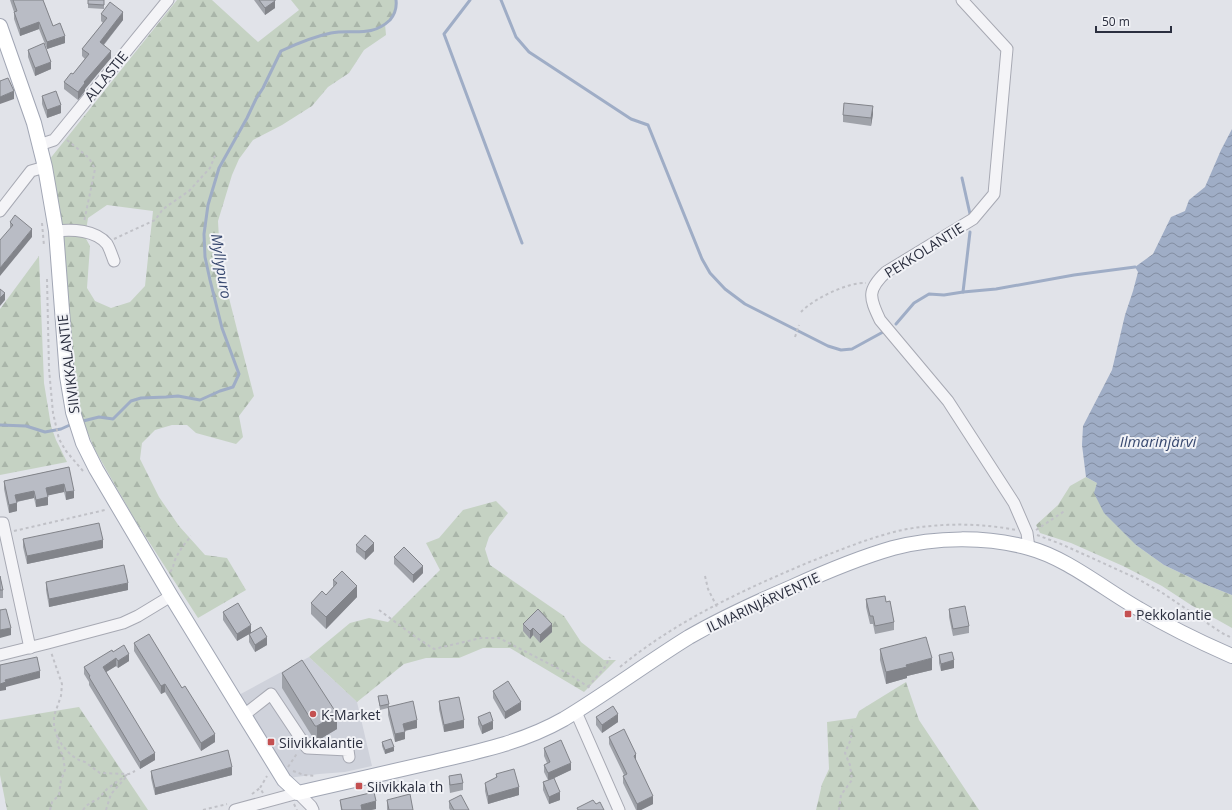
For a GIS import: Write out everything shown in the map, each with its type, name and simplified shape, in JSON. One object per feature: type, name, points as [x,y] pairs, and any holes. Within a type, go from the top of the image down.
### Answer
[{"type":"main road","name":"SIIVIKKALANTIE","points":[[0,26],[34,123],[45,167],[56,231],[67,376],[73,412],[83,443],[96,469],[171,596],[244,715],[284,780],[298,793]]},
{"type":"main road","name":"ILMARINJÄRVENTIE","points":[[298,793],[466,755],[506,744],[545,729],[576,712],[690,637],[724,619],[833,569],[894,548],[929,542],[954,540],[996,542],[1030,538],[1062,561],[1139,609],[1201,642],[1232,656]]},
{"type":"street","name":"ALLASTIE","points":[[39,145],[54,140],[168,0]]},
{"type":"street","name":"PEKKOLANTIE","points":[[962,0],[1007,49],[994,194],[973,219],[886,272],[876,282],[871,294],[873,305],[880,320],[948,402],[1014,503],[1030,538]]},
{"type":"street","points":[[0,211],[31,172],[45,167]]},
{"type":"street","points":[[56,231],[82,231],[98,236],[106,243],[114,261]]},
{"type":"street","points":[[3,528],[30,648]]},
{"type":"street","points":[[0,655],[48,644],[123,623],[138,616],[171,596]]},
{"type":"street","points":[[244,715],[272,694],[307,748],[348,750],[349,757]]},
{"type":"street","points":[[576,712],[619,810]]},
{"type":"street","points":[[235,810],[298,793]]},
{"type":"street","name":"SIIVIKKALANTIE","points":[[298,793],[313,810]]},
{"type":"path","points":[[59,134],[89,158],[95,169],[82,231]]},
{"type":"path","points":[[106,243],[155,220],[163,209],[189,191],[210,168],[216,153]]},
{"type":"path","points":[[41,220],[45,251]]},
{"type":"path","points":[[46,273],[50,395],[54,422],[60,439]]},
{"type":"path","points":[[800,312],[813,301],[848,285],[864,283],[874,286]]},
{"type":"path","points":[[795,337],[799,325]]},
{"type":"path","points":[[3,528],[105,510]]},
{"type":"path","points":[[1030,538],[1040,526],[1066,510]]},
{"type":"path","points":[[619,668],[659,638],[715,604],[820,558],[861,542],[889,534],[927,527],[966,524],[997,526],[1030,538],[1044,537],[1136,578],[1232,638]]},
{"type":"path","points":[[163,582],[173,568],[174,562],[182,548],[191,536]]},
{"type":"path","points":[[705,576],[708,589],[724,619]]},
{"type":"path","points":[[379,610],[434,649],[482,638],[499,638],[568,674],[601,695]]},
{"type":"path","points":[[48,644],[62,684],[61,696],[54,716],[54,727],[62,745],[72,755],[100,773],[129,774]]},
{"type":"path","points":[[588,687],[605,667],[610,657]]},
{"type":"path","points":[[839,810],[841,795],[852,780],[850,766],[845,753],[850,739],[852,726]]},
{"type":"path","points":[[50,810],[52,802],[59,795],[60,780],[65,770],[63,756],[58,746],[57,736]]},
{"type":"path","points":[[304,744],[286,769],[304,775],[320,777]]},
{"type":"path","points":[[83,810],[92,802],[98,800],[107,789],[135,771]]},
{"type":"path","points":[[106,810],[112,794],[129,774]]},
{"type":"shaded area","points":[[309,657],[357,702],[372,766],[345,772],[288,778],[237,696]]},
{"type":"green space","points":[[177,0],[212,0],[258,42],[299,10],[291,0],[396,0],[394,14],[385,24],[386,35],[364,50],[349,73],[328,87],[312,106],[282,125],[253,140],[239,159],[232,175],[218,221],[220,257],[254,396],[239,416],[243,437],[236,444],[196,433],[187,425],[172,425],[155,430],[142,443],[140,459],[159,497],[179,526],[205,555],[227,558],[246,590],[198,618],[135,520],[95,450],[81,417],[73,374],[49,160]],"holes":[[[107,205],[153,211],[145,286],[130,302],[111,308],[95,301],[87,288],[90,246],[85,237],[88,218]]]},
{"type":"green space","points":[[39,256],[44,383],[51,426],[67,462],[0,475],[0,309]]},
{"type":"green space","points":[[1086,477],[1097,483],[1136,545],[1164,565],[1204,584],[1232,595],[1232,628],[1191,605],[1162,586],[1123,566],[1071,543],[1040,533],[1036,525],[1058,505],[1070,486]]},
{"type":"green space","points":[[496,501],[508,513],[489,537],[485,549],[490,565],[564,616],[581,642],[604,660],[616,660],[584,692],[510,648],[483,648],[459,658],[426,658],[404,664],[357,702],[309,657],[350,623],[369,618],[388,622],[440,570],[426,543],[439,538],[463,510]]},
{"type":"green space","points":[[906,682],[919,720],[979,810],[816,810],[822,784],[829,769],[827,722],[856,718],[859,711]]},
{"type":"green space","points":[[79,707],[148,810],[7,810],[0,775],[0,720]]},
{"type":"water","name":"Ilmarinjärvi","points":[[1232,129],[1232,595],[1204,584],[1164,565],[1136,545],[1104,513],[1094,493],[1097,483],[1086,477],[1082,445],[1083,426],[1112,370],[1125,315],[1138,272],[1135,267],[1153,254],[1171,217],[1185,211],[1189,200],[1205,187]]},
{"type":"building","points":[[13,0],[43,0],[53,26],[60,23],[65,36],[47,42],[39,22],[20,29],[14,12],[17,11]]},
{"type":"building","points":[[88,0],[104,0],[104,5],[88,4]]},
{"type":"building","points":[[259,0],[275,0],[275,1],[265,8]]},
{"type":"building","points":[[110,2],[123,12],[100,42],[111,51],[84,82],[85,83],[78,92],[64,82],[71,73],[73,74],[89,54],[82,49],[107,18],[101,14]]},
{"type":"building","points":[[44,43],[51,62],[35,68],[28,50]]},
{"type":"building","points":[[8,78],[14,91],[0,97],[0,81]]},
{"type":"building","points":[[56,91],[61,105],[47,110],[42,96]]},
{"type":"building","points":[[844,103],[873,106],[871,118],[843,115]]},
{"type":"building","points":[[15,215],[32,229],[0,268],[0,240],[13,225],[10,222]]},
{"type":"building","points":[[0,289],[5,293],[0,298]]},
{"type":"building","points":[[69,467],[74,491],[66,492],[64,484],[46,488],[48,497],[36,500],[34,491],[15,495],[17,503],[9,505],[4,481]]},
{"type":"building","points":[[99,523],[103,540],[27,556],[23,539]]},
{"type":"building","points":[[365,535],[374,543],[365,552],[356,545]]},
{"type":"building","points":[[404,547],[423,566],[413,575],[394,557]]},
{"type":"building","points":[[124,565],[128,583],[49,599],[46,582]]},
{"type":"building","points":[[342,571],[357,586],[326,617],[311,603],[322,591],[326,595],[337,583],[333,580]]},
{"type":"building","points":[[0,576],[3,590],[0,590]]},
{"type":"building","points":[[885,596],[886,602],[890,601],[894,622],[875,626],[873,616],[870,616],[866,599]]},
{"type":"building","points":[[238,603],[251,625],[237,634],[223,612]]},
{"type":"building","points":[[965,606],[969,626],[953,629],[949,609]]},
{"type":"building","points":[[6,609],[11,628],[0,630],[0,610]]},
{"type":"building","points":[[538,609],[552,624],[540,635],[533,628],[530,631],[523,624]]},
{"type":"building","points":[[261,627],[267,637],[255,645],[249,634]]},
{"type":"building","points":[[149,634],[182,688],[185,686],[215,734],[201,743],[165,684],[161,686],[134,643]]},
{"type":"building","points":[[926,637],[932,658],[906,665],[907,667],[886,672],[880,649]]},
{"type":"building","points":[[124,645],[129,654],[118,661],[116,658],[103,667],[155,753],[140,762],[84,667],[112,650],[113,652]]},
{"type":"building","points":[[952,652],[954,660],[941,664],[939,655]]},
{"type":"building","points":[[37,657],[40,671],[5,680],[6,682],[0,684],[0,665]]},
{"type":"building","points":[[302,660],[337,714],[317,726],[315,726],[282,673]]},
{"type":"building","points":[[508,681],[521,702],[505,712],[493,691]]},
{"type":"building","points":[[387,695],[389,704],[380,706],[378,696]]},
{"type":"building","points":[[459,697],[464,720],[444,725],[439,701]]},
{"type":"building","points":[[413,701],[417,720],[403,724],[405,732],[395,734],[388,707]]},
{"type":"building","points":[[613,706],[618,714],[602,725],[596,717]]},
{"type":"building","points":[[490,712],[493,721],[482,726],[478,717]]},
{"type":"building","points":[[624,729],[636,754],[634,756],[653,796],[637,804],[623,776],[627,774],[609,737]]},
{"type":"building","points":[[391,739],[394,747],[385,750],[382,742]]},
{"type":"building","points":[[561,740],[571,763],[548,773],[544,765],[550,762],[544,748]]},
{"type":"building","points":[[228,750],[232,767],[155,788],[151,771]]},
{"type":"building","points":[[514,769],[519,787],[488,796],[485,783],[497,777],[496,774]]},
{"type":"building","points":[[461,774],[463,783],[450,785],[449,776]]},
{"type":"building","points":[[554,778],[560,792],[549,797],[543,782]]},
{"type":"building","points":[[374,792],[376,801],[361,805],[362,810],[342,810],[340,800]]},
{"type":"building","points":[[410,794],[413,810],[389,810],[387,800]]},
{"type":"building","points":[[461,795],[469,810],[454,810],[449,801]]},
{"type":"building","points":[[593,800],[596,804],[600,802],[604,810],[578,810],[577,808]]},
{"type":"waterway","name":"Myllypuro","points":[[79,422],[99,417],[113,419],[131,401],[141,398],[178,396],[200,400],[233,387],[239,374],[222,328],[205,257],[204,234],[208,205],[219,168],[263,88],[281,51],[305,40],[331,33],[362,32],[383,26],[392,18],[396,8],[396,0]]},
{"type":"waterway","points":[[470,0],[444,34],[522,243]]},
{"type":"waterway","points":[[501,0],[516,37],[529,52],[631,119],[648,125],[702,259],[710,273],[725,289],[745,304],[828,346],[841,350],[852,349],[883,332]]},
{"type":"waterway","points":[[962,178],[970,214]]},
{"type":"waterway","points":[[963,292],[970,232]]},
{"type":"waterway","points":[[896,324],[914,303],[929,294],[944,295],[996,289],[1074,275],[1135,267]]},
{"type":"waterway","name":"Myllypuro","points":[[0,425],[26,426],[45,432],[61,429],[72,424]]},
{"type":"place","name":"Pekkolantie","points":[[1128,614]]},
{"type":"place","name":"K-Market","points":[[313,714]]},
{"type":"place","name":"Siivikkalantie","points":[[271,742]]},
{"type":"place","name":"Siivikkala th","points":[[359,786]]}]
